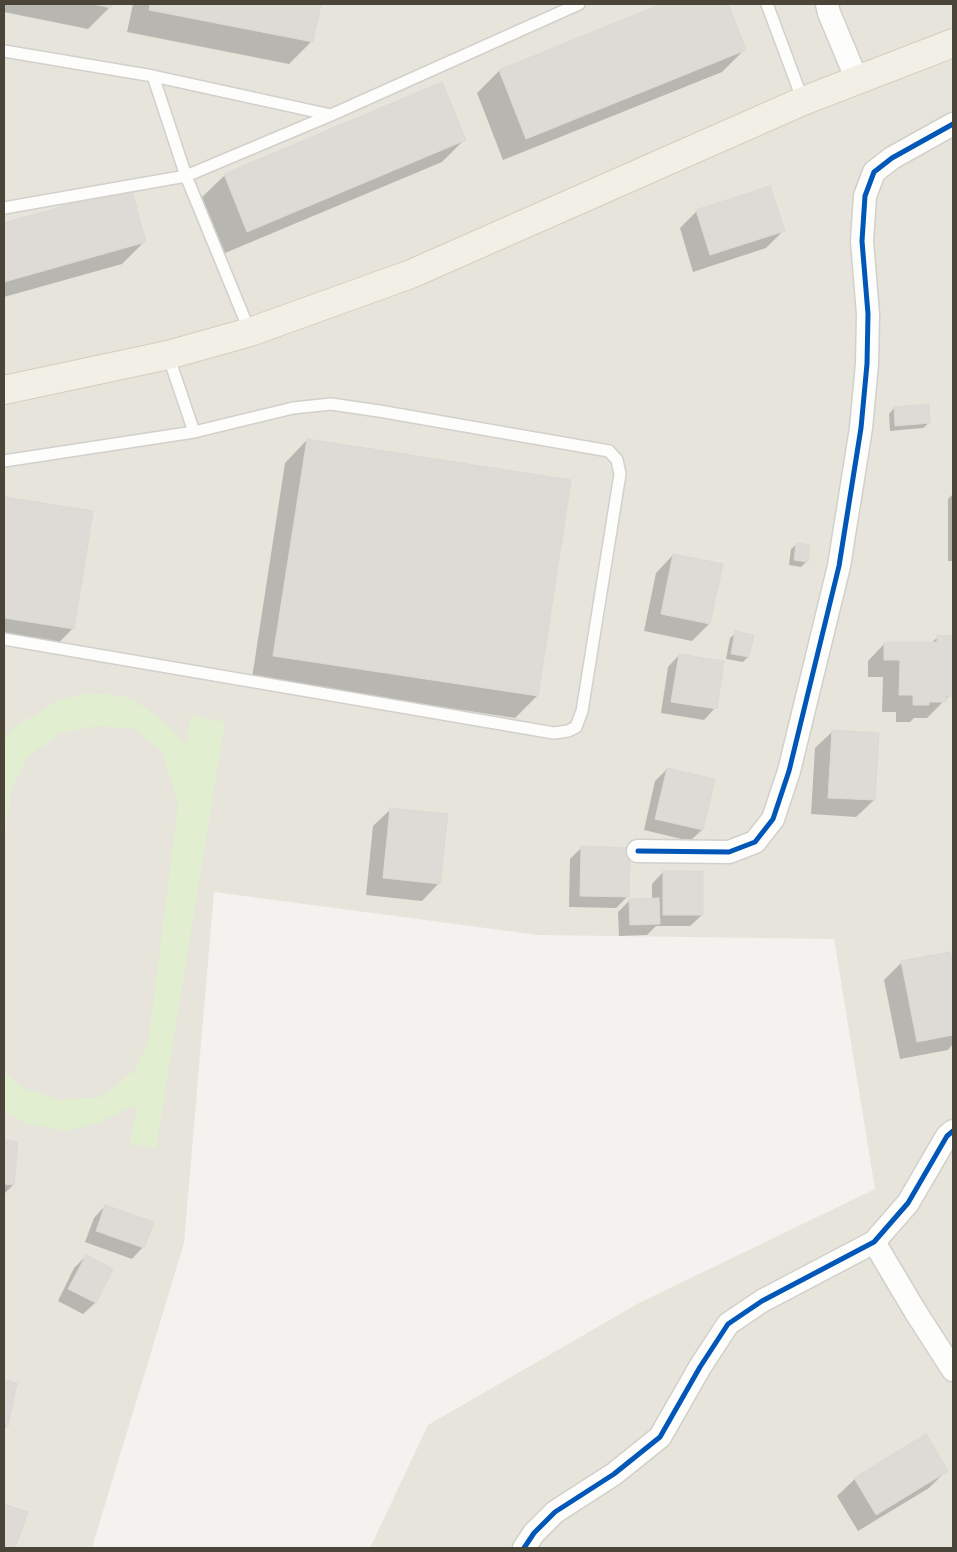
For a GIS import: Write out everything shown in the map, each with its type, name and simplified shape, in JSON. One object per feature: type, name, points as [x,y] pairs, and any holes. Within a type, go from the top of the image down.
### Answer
[{"type":"main road","points":[[4,390],[168,355],[250,332],[410,274],[803,101],[953,43]]},
{"type":"street","points":[[827,4],[857,80]]},
{"type":"street","points":[[638,851],[729,852],[755,842],[773,819],[789,771],[839,566],[860,428],[867,364],[868,314],[862,241],[865,196],[874,172],[892,158],[953,124]]},
{"type":"street","points":[[524,1548],[534,1533],[554,1512],[614,1474],[660,1437],[728,1324],[762,1301],[874,1242],[908,1203],[947,1136],[953,1131]]},
{"type":"street","points":[[874,1242],[953,1370]]},
{"type":"lane","points":[[4,208],[186,176],[331,115],[579,4]]},
{"type":"lane","points":[[767,4],[803,101]]},
{"type":"lane","points":[[4,51],[152,76],[331,115]]},
{"type":"lane","points":[[152,76],[186,176],[250,332]]},
{"type":"lane","points":[[168,355],[194,432]]},
{"type":"lane","points":[[4,461],[194,432],[293,408],[331,404],[609,451],[617,460],[620,474],[582,711],[576,727],[568,731],[554,733],[4,639]]},
{"type":"shaded area","points":[[4,4],[953,4],[953,1548],[370,1548],[428,1425],[639,1303],[875,1189],[834,939],[538,935],[214,892],[184,1243],[92,1548],[4,1548]]},
{"type":"green space","points":[[94,693],[126,697],[146,708],[167,725],[186,745],[191,715],[225,722],[156,1148],[130,1144],[137,1104],[98,1123],[68,1131],[28,1124],[4,1112],[4,1071],[23,1088],[60,1100],[101,1097],[135,1070],[148,1043],[178,805],[163,753],[135,729],[97,726],[61,733],[27,757],[11,790],[4,843],[4,740],[12,729],[60,699]]},
{"type":"building","points":[[93,4],[112,4],[111,8]]},
{"type":"building","points":[[150,4],[321,4],[313,42],[149,10]]},
{"type":"building","points":[[662,4],[728,4],[746,50],[526,139],[499,70]]},
{"type":"building","points":[[442,82],[466,140],[247,232],[224,174]]},
{"type":"building","points":[[770,186],[785,231],[710,255],[696,210]]},
{"type":"building","points":[[131,187],[146,242],[4,282],[4,223]]},
{"type":"building","points":[[929,404],[930,423],[895,426],[894,407]]},
{"type":"building","points":[[307,439],[571,480],[538,696],[273,656]]},
{"type":"building","points":[[4,497],[93,511],[74,629],[4,618]]},
{"type":"building","points":[[796,543],[810,545],[808,562],[794,560]]},
{"type":"building","points":[[673,554],[723,564],[710,624],[661,614]]},
{"type":"building","points":[[735,631],[754,635],[749,657],[731,654]]},
{"type":"building","points":[[937,635],[952,636],[952,696],[946,696],[946,702],[929,702],[929,705],[913,705],[913,695],[899,695],[900,660],[884,660],[884,642],[937,642]]},
{"type":"building","points":[[679,654],[724,661],[717,709],[671,702]]},
{"type":"building","points":[[832,730],[879,733],[875,800],[828,798]]},
{"type":"building","points":[[667,768],[715,779],[703,830],[655,819]]},
{"type":"building","points":[[390,808],[448,814],[440,884],[383,878]]},
{"type":"building","points":[[581,846],[630,848],[629,897],[580,896]]},
{"type":"building","points":[[663,871],[703,871],[703,915],[663,915]]},
{"type":"building","points":[[659,898],[660,924],[630,925],[629,899]]},
{"type":"building","points":[[950,952],[953,966],[953,1035],[917,1042],[901,961]]},
{"type":"building","points":[[4,1140],[18,1142],[14,1185],[4,1184]]},
{"type":"building","points":[[105,1205],[154,1222],[144,1248],[96,1231]]},
{"type":"building","points":[[86,1255],[113,1269],[96,1303],[68,1289]]},
{"type":"building","points":[[4,1380],[17,1383],[8,1426],[4,1425]]},
{"type":"building","points":[[926,1434],[948,1471],[876,1515],[854,1478]]},
{"type":"building","points":[[4,1504],[28,1512],[15,1548],[4,1548]]},
{"type":"cycle path","points":[[638,851],[729,852],[755,842],[773,819],[789,771],[839,566],[861,428],[867,364],[868,314],[862,241],[865,196],[874,172],[892,158],[953,124]]},
{"type":"cycle path","points":[[524,1548],[534,1533],[555,1512],[614,1474],[660,1437],[700,1367],[728,1324],[762,1301],[874,1242],[908,1203],[947,1136],[953,1131]]}]
